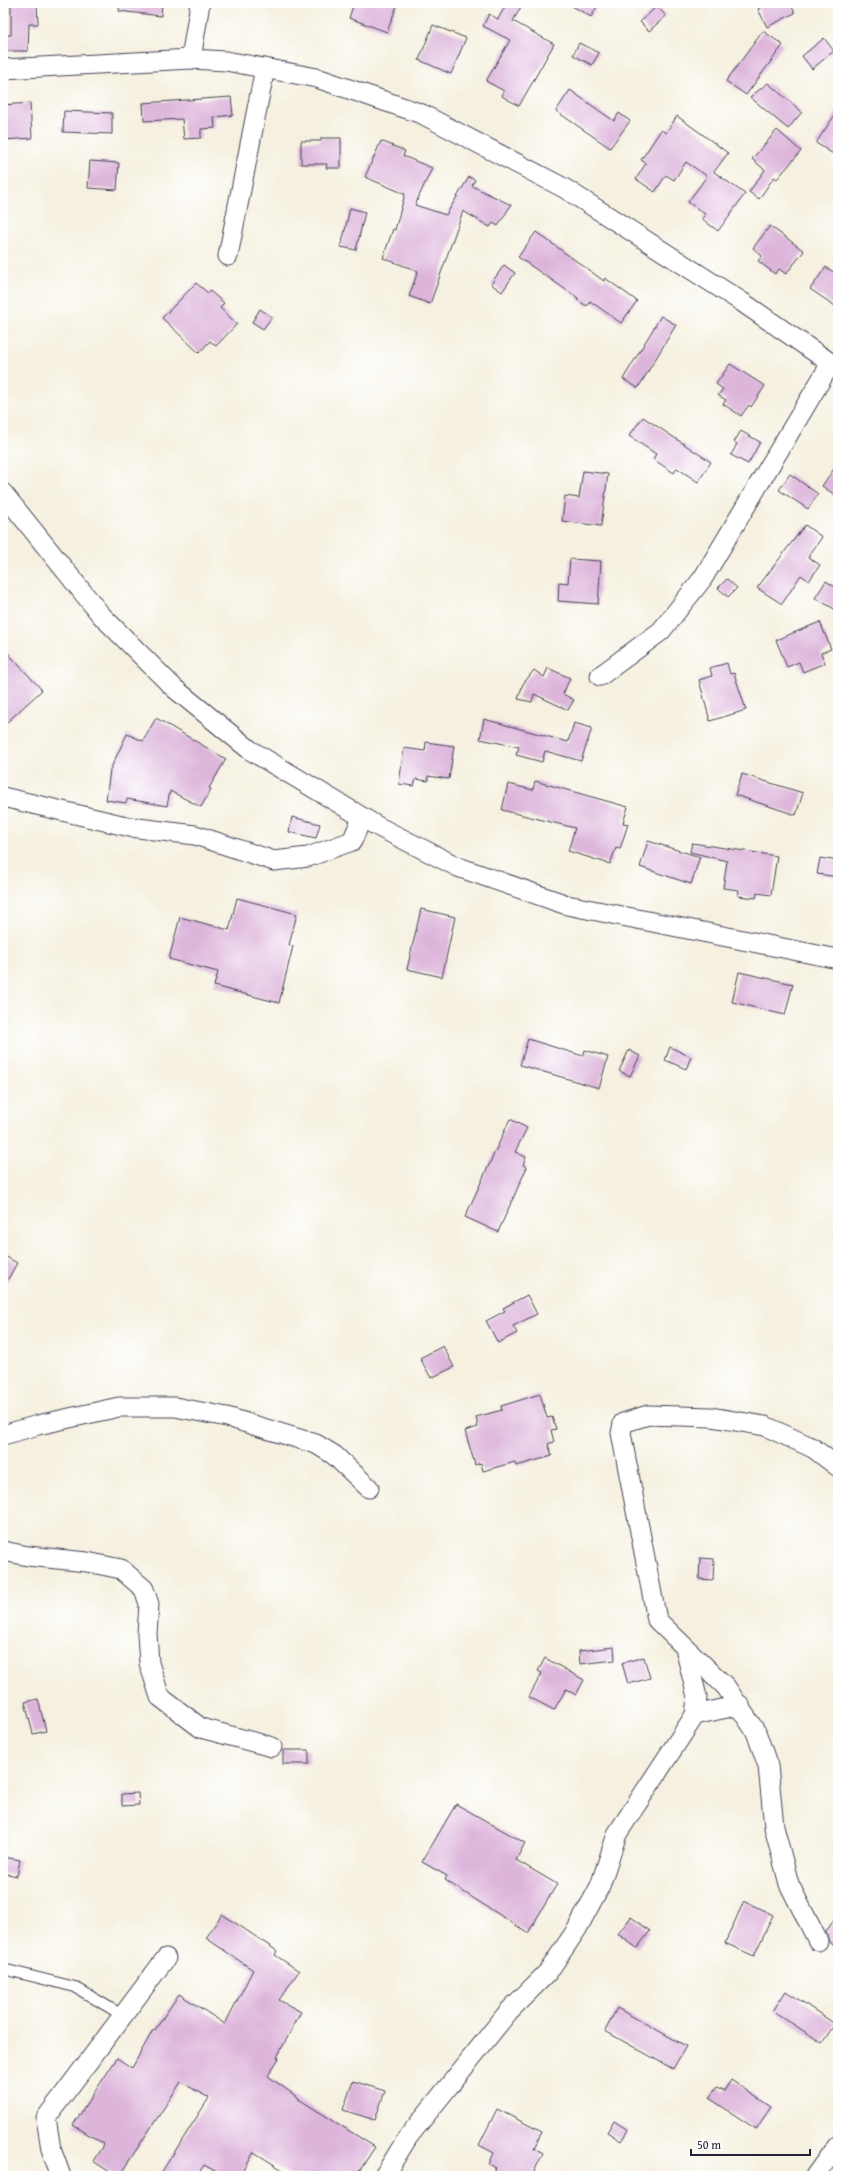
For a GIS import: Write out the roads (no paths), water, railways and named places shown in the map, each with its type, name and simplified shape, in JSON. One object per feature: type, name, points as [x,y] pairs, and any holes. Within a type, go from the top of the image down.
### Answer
[{"type":"street","points":[[191,59],[200,3]]},
{"type":"street","points":[[3,69],[191,59],[226,61],[317,78],[422,114],[556,184],[742,302],[834,365],[704,578],[661,631],[600,676]]},
{"type":"street","points":[[228,256],[265,68]]},
{"type":"street","points":[[3,493],[101,615],[174,688],[250,750],[362,818],[458,867],[567,905],[838,959]]},
{"type":"street","points":[[3,798],[130,826],[195,835],[274,861],[308,857],[352,841],[362,818]]},
{"type":"street","points":[[3,1435],[38,1424],[119,1407],[176,1407],[227,1417],[316,1444],[334,1455],[369,1488]]},
{"type":"street","points":[[818,1941],[789,1884],[774,1827],[768,1766],[756,1732],[740,1705],[726,1687],[657,1620],[620,1433],[623,1423],[648,1415],[711,1417],[765,1426],[813,1448],[838,1467]]},
{"type":"street","points":[[3,1552],[87,1562],[120,1569],[144,1589],[149,1604],[149,1663],[160,1697],[201,1728],[272,1747]]},
{"type":"street","points":[[384,2176],[408,2137],[499,2023],[548,1972],[577,1929],[600,1886],[617,1834],[695,1715],[697,1697],[685,1648]]},
{"type":"street","points":[[695,1715],[740,1705]]},
{"type":"street","points":[[60,2176],[51,2149],[46,2118],[166,1958]]},
{"type":"street","points":[[814,2176],[838,2144]]},
{"type":"lane","points":[[3,1969],[75,1987],[122,2015]]}]
